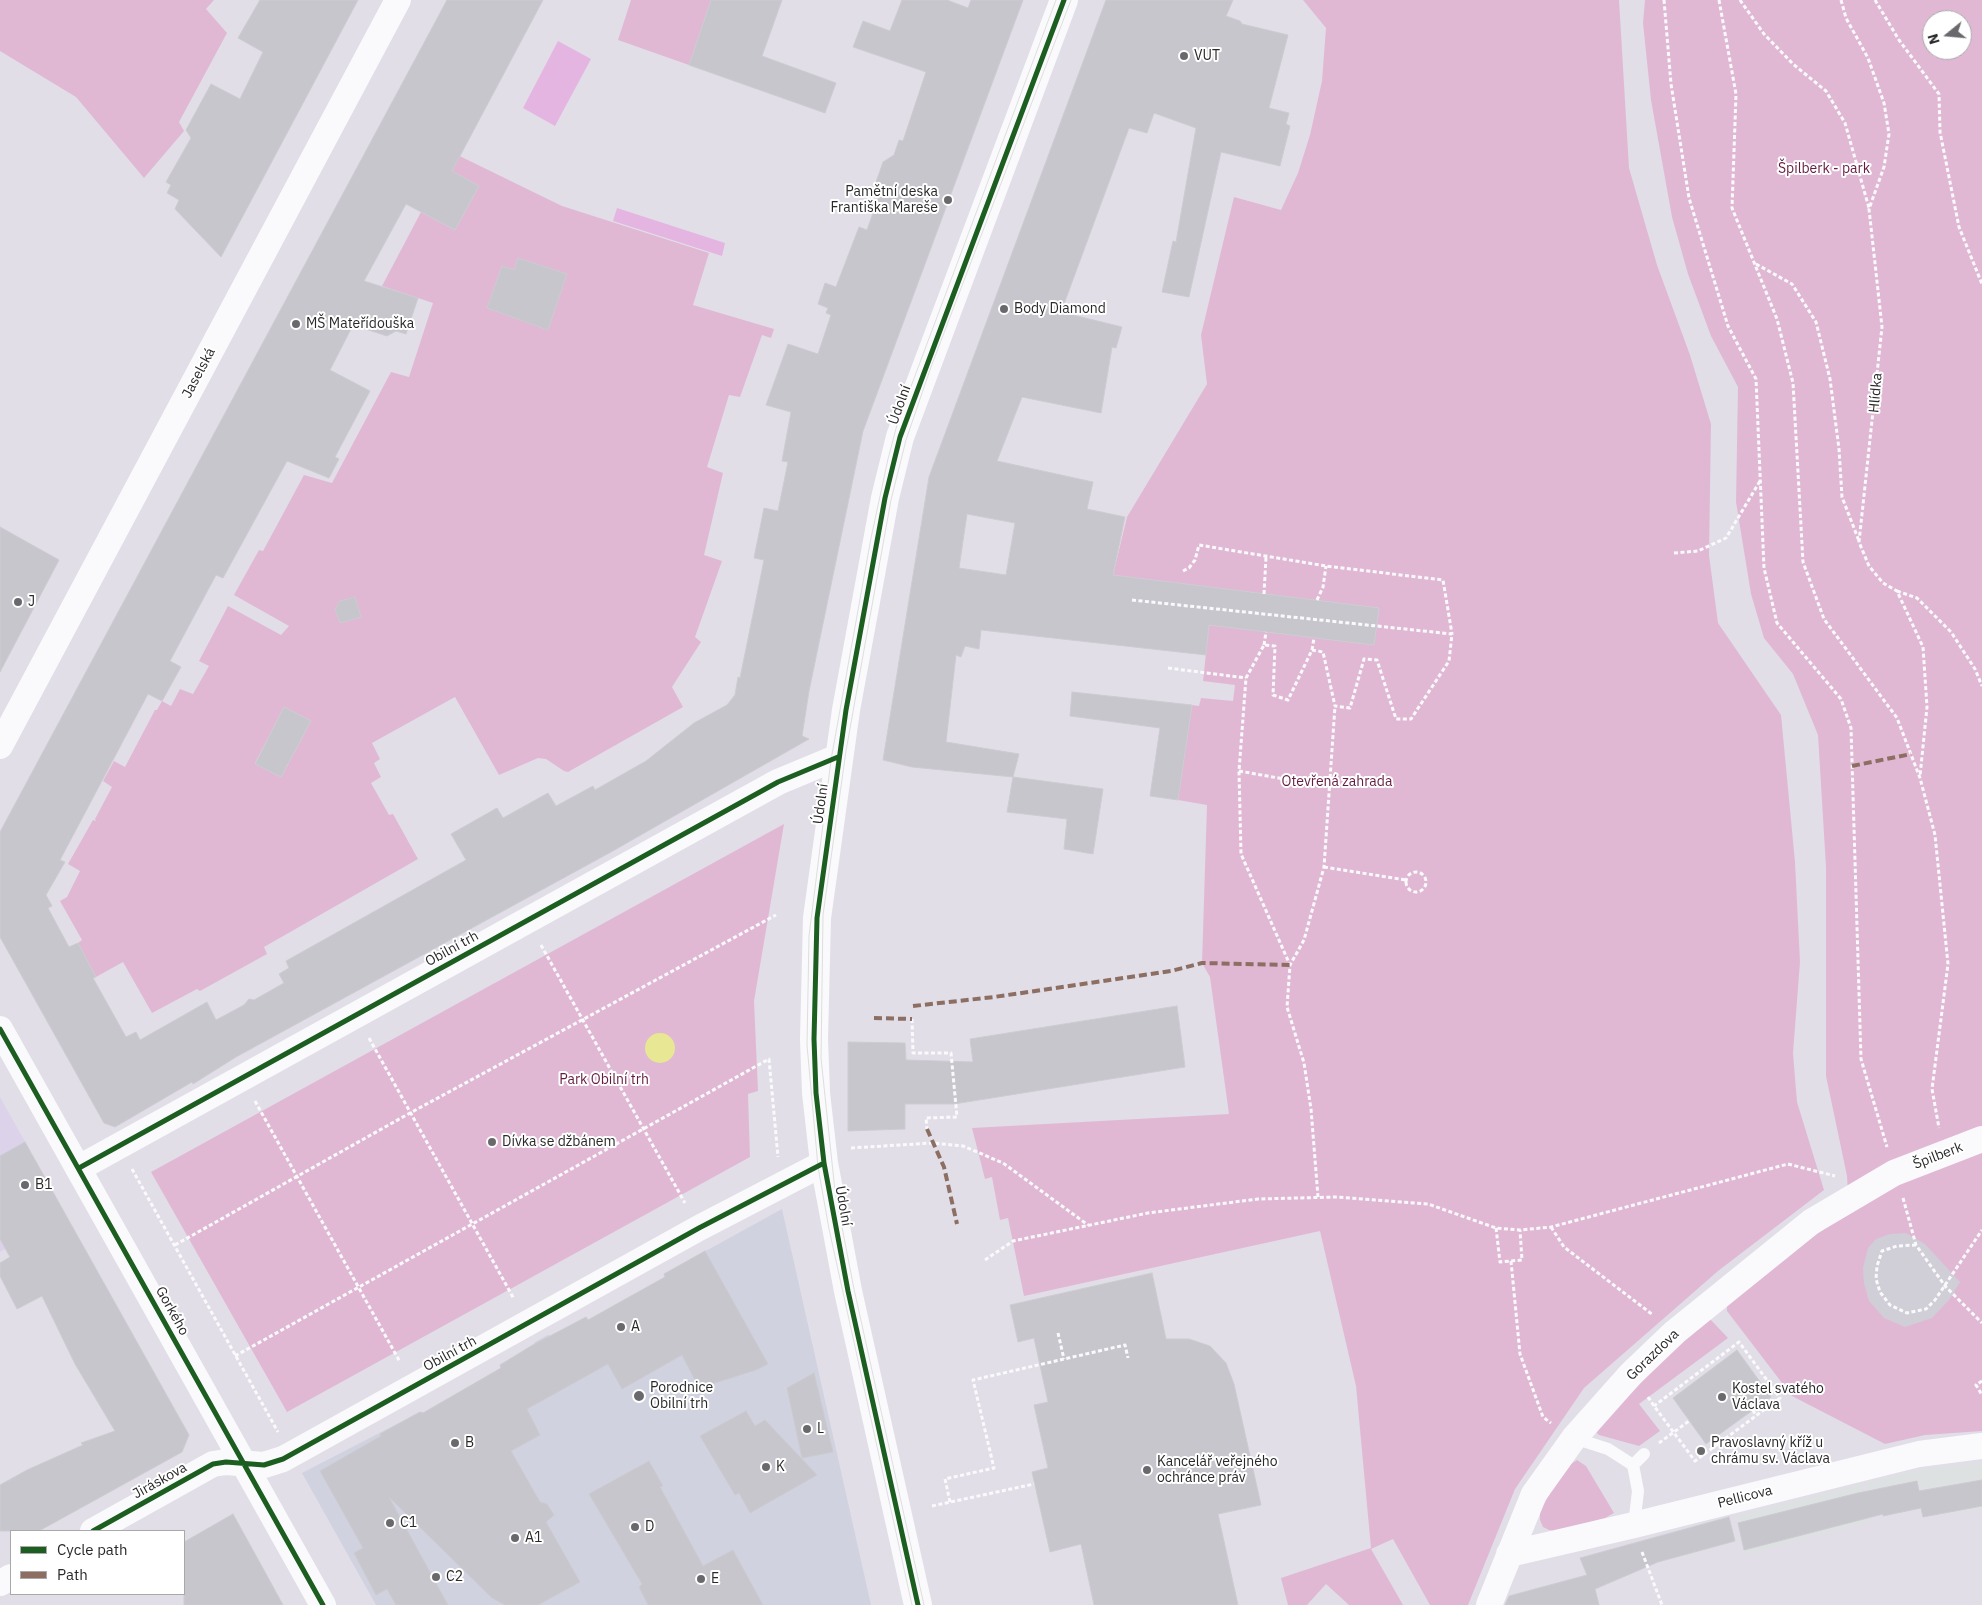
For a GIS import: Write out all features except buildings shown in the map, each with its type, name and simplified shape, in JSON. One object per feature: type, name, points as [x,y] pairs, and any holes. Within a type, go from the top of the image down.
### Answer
[{"type":"street","name":"Jaselská","points":[[0,746],[398,0]]},
{"type":"street","name":"Údolní","points":[[918,1605],[848,1290],[823,1157],[814,1039],[815,937],[838,757],[880,522],[900,437],[1064,0]]},
{"type":"street","name":"Obilní trh","points":[[79,1168],[778,782],[838,757]]},
{"type":"street","name":"Gorkého","points":[[0,1029],[216,1413],[242,1464],[323,1605]]},
{"type":"street","name":"Špilberk","points":[[1894,1173],[1982,1139]]},
{"type":"street","name":"Obilní trh","points":[[242,1464],[264,1465],[284,1459],[823,1157]]},
{"type":"street","name":"Gorazdova","points":[[1489,1605],[1534,1494],[1564,1432],[1631,1374],[1675,1332],[1811,1222],[1894,1173]]},
{"type":"street","name":"Pellicova","points":[[1509,1554],[1919,1454],[1982,1446]]},
{"type":"street","name":"Jiráskova","points":[[95,1530],[213,1464],[242,1464]]},
{"type":"lane","points":[[1564,1432],[1608,1449],[1633,1465],[1638,1491],[1634,1525]]},
{"type":"lane","points":[[1633,1465],[1644,1454]]},
{"type":"path","points":[[1664,0],[1670,84],[1689,198],[1728,326],[1756,380],[1764,568],[1777,623],[1841,699],[1851,728],[1862,1059],[1894,1173],[1909,1213],[1916,1244],[1945,1286],[1982,1323]]},
{"type":"path","points":[[1719,0],[1736,94],[1732,208],[1777,319],[1793,383],[1803,562],[1824,619],[1897,718],[1920,778],[1935,835],[1948,964],[1932,1089],[1944,1153]]},
{"type":"path","points":[[1740,0],[1764,34],[1781,52],[1826,91],[1845,123],[1869,209]]},
{"type":"path","points":[[1875,0],[1899,40],[1939,94],[1940,132],[1959,227],[1982,284]]},
{"type":"path","points":[[1756,264],[1792,284],[1816,322],[1830,379],[1839,449],[1842,496],[1859,542]]},
{"type":"path","points":[[1674,553],[1698,552],[1726,538],[1760,481]]},
{"type":"path","points":[[1183,571],[1189,568],[1195,560],[1199,545],[1326,566],[1443,580],[1452,634],[1449,661],[1411,719],[1396,719],[1377,660],[1364,659],[1350,708],[1335,706]]},
{"type":"path","points":[[1264,594],[1266,557]]},
{"type":"path","points":[[1317,600],[1323,587],[1326,566]]},
{"type":"path","points":[[1897,591],[1916,598],[1951,632],[1975,669],[1982,686]]},
{"type":"path","points":[[1132,600],[1452,634]]},
{"type":"path","points":[[1266,632],[1264,645],[1246,678],[1239,771],[1241,854],[1290,965]]},
{"type":"path","points":[[1264,645],[1276,646],[1273,694],[1288,700],[1312,650],[1314,638]]},
{"type":"path","points":[[1312,650],[1323,652],[1335,706],[1324,867],[1304,940],[1290,965],[1287,1007],[1304,1063],[1312,1109],[1318,1197]]},
{"type":"path","points":[[1168,668],[1246,678]]},
{"type":"path","points":[[1239,771],[1329,787]]},
{"type":"path","points":[[1324,867],[1406,880]]},
{"type":"path","points":[[1417,871],[1424,875],[1426,882],[1420,891],[1414,892],[1406,885],[1406,880],[1409,874],[1417,871]]},
{"type":"path","points":[[175,1245],[410,1113],[776,915]]},
{"type":"path","points":[[528,920],[699,1228]]},
{"type":"path","points":[[357,1015],[528,1324]]},
{"type":"path","points":[[912,1019],[913,1053],[950,1054],[957,1117],[926,1118],[927,1129]]},
{"type":"path","points":[[235,1356],[472,1222],[769,1059],[778,1161]]},
{"type":"path","points":[[243,1078],[414,1387]]},
{"type":"path","points":[[823,1157],[932,1143],[963,1146],[1003,1163],[1088,1225]]},
{"type":"path","points":[[119,1146],[277,1431],[285,1434]]},
{"type":"path","points":[[984,1260],[1013,1241],[1148,1213],[1258,1199],[1318,1197],[1428,1204],[1496,1228],[1520,1230],[1551,1227],[1788,1164],[1850,1180],[1862,1192]]},
{"type":"path","points":[[1551,1227],[1564,1247],[1675,1332]]},
{"type":"path","points":[[1496,1228],[1500,1262],[1522,1260],[1520,1230]]},
{"type":"path","points":[[1916,1244],[1897,1246],[1882,1251],[1876,1279],[1880,1292],[1890,1306],[1906,1313],[1926,1309],[1945,1286],[1982,1230]]},
{"type":"path","points":[[1510,1261],[1520,1354],[1543,1417],[1564,1432]]},
{"type":"path","points":[[1058,1333],[1064,1359]]},
{"type":"path","points":[[1631,1374],[1654,1406],[1695,1461],[1780,1398],[1739,1342],[1654,1406]]},
{"type":"path","points":[[950,1502],[945,1479],[994,1468],[973,1380],[1125,1345],[1128,1358]]},
{"type":"path","points":[[1982,1381],[1976,1384],[1982,1395]]},
{"type":"path","points":[[1753,1410],[1756,1416]]},
{"type":"path","points":[[1665,1439],[1689,1421]]},
{"type":"path","points":[[932,1506],[1034,1484]]},
{"type":"path","points":[[1634,1525],[1662,1605]]},
{"type":"shaded area","points":[[558,41],[591,59],[555,126],[523,108]]},
{"type":"shaded area","points":[[617,208],[725,243],[722,256],[613,221]]},
{"type":"shaded area","points":[[660,1033],[671,1037],[675,1048],[671,1059],[660,1063],[649,1059],[645,1048],[649,1037]]},
{"type":"shaded area","name":"B1","points":[[0,1097],[66,1215],[0,1252]]},
{"type":"shaded area","name":"Porodnice Obilní trh","points":[[782,1209],[871,1605],[376,1605],[302,1473],[420,1412],[423,1413],[501,1368],[500,1365],[532,1347],[535,1342],[548,1335],[553,1336],[586,1317],[588,1320],[665,1277],[664,1274]]},
{"type":"shaded area","points":[[1906,1233],[1925,1244],[1960,1282],[1949,1300],[1932,1318],[1905,1327],[1884,1318],[1869,1301],[1864,1283],[1863,1268],[1868,1248],[1876,1239],[1890,1234]]},
{"type":"shaded area","points":[[1982,1463],[1982,1509],[1964,1513],[1963,1509],[1923,1517],[1921,1508],[1883,1516],[1864,1483],[1910,1471]]},
{"type":"shaded area","points":[[1861,1484],[1870,1521],[1746,1555],[1736,1516]]},
{"type":"green space","points":[[0,0],[214,0],[206,9],[227,33],[179,122],[184,131],[144,178],[76,97],[0,51]]},
{"type":"green space","points":[[631,0],[711,0],[689,65],[618,40]]},
{"type":"green space","name":"Otevřená zahrada","points":[[1303,0],[1619,0],[1629,168],[1657,265],[1690,355],[1711,424],[1709,555],[1718,623],[1781,715],[1795,862],[1800,962],[1793,1053],[1797,1102],[1824,1190],[1718,1271],[1584,1388],[1515,1489],[1468,1605],[1430,1605],[1393,1539],[1371,1549],[1403,1605],[1349,1605],[1326,1584],[1307,1605],[1288,1605],[1281,1578],[1371,1548],[1356,1386],[1320,1231],[1024,1296],[1008,1218],[1000,1220],[992,1177],[985,1179],[972,1128],[1229,1114],[1210,977],[1202,963],[1207,805],[1178,800],[1192,705],[1199,706],[1201,698],[1233,701],[1235,685],[1203,681],[1209,625],[1374,645],[1379,608],[1113,575],[1127,517],[1207,384],[1201,335],[1234,197],[1281,210],[1298,173],[1310,135],[1322,81],[1326,28]]},
{"type":"green space","name":"Špilberk - park","points":[[1645,0],[1982,0],[1982,1431],[1925,1435],[1885,1444],[1792,1396],[1727,1311],[1727,1306],[1817,1234],[1849,1212],[1847,1176],[1826,1076],[1826,867],[1818,735],[1793,674],[1764,638],[1751,594],[1736,502],[1738,387],[1711,336],[1688,274],[1672,217],[1651,100],[1643,23]]},
{"type":"green space","points":[[435,144],[562,206],[709,253],[693,305],[774,329],[771,338],[762,335],[740,397],[729,395],[707,467],[723,473],[704,555],[722,561],[695,637],[701,642],[672,687],[683,707],[568,772],[546,759],[538,758],[499,775],[455,697],[372,743],[380,759],[374,763],[381,777],[371,783],[389,815],[393,814],[418,859],[264,947],[267,954],[200,991],[197,989],[152,1013],[123,962],[96,977],[78,943],[82,940],[60,901],[67,897],[80,871],[68,864],[93,820],[96,821],[95,819],[112,787],[103,781],[114,761],[125,767],[155,710],[157,710],[162,701],[171,706],[180,689],[193,694],[209,666],[199,661],[228,606],[281,635],[289,626],[234,595],[259,550],[263,551],[304,475],[332,483],[391,372],[409,377],[433,303],[382,286],[421,212],[455,230],[479,186],[441,166]],"holes":[[[284,707],[311,721],[281,777],[255,763]]]},
{"type":"green space","name":"Park Obilní trh","points":[[784,824],[754,1001],[758,1091],[748,1094],[750,1157],[287,1412],[151,1172]]},
{"type":"green space","points":[[1710,1319],[1728,1338],[1639,1404],[1660,1431],[1639,1446],[1599,1435],[1596,1432],[1606,1419],[1667,1356]]},
{"type":"green space","points":[[1577,1460],[1586,1466],[1614,1513],[1605,1518],[1555,1531],[1549,1530],[1543,1527],[1540,1520],[1540,1511],[1553,1488],[1571,1464]]},
{"type":"tram line","points":[[912,1605],[829,1229],[818,1167],[807,1045],[809,936],[831,760],[871,538],[898,421],[1056,0]]},
{"type":"tram line","points":[[924,1605],[854,1289],[835,1191],[821,1058],[823,915],[846,751],[891,500],[906,440],[931,367],[1071,0]]},
{"type":"marked path","points":[[1852,766],[1911,754]]},
{"type":"marked path","points":[[913,1006],[994,997],[1171,971],[1202,963],[1290,965]]},
{"type":"marked path","points":[[874,1018],[912,1019]]},
{"type":"marked path","points":[[927,1129],[944,1167],[957,1224]]},
{"type":"cycle path","points":[[918,1605],[848,1291],[824,1163],[816,1093],[814,1039],[817,918],[846,710],[885,498],[900,437],[1064,0]]},
{"type":"cycle path","points":[[79,1168],[778,782],[838,757]]},
{"type":"cycle path","points":[[0,1029],[323,1605]]},
{"type":"cycle path","points":[[95,1530],[213,1464],[226,1462],[264,1465],[283,1459],[699,1228],[824,1163]]},
{"type":"place","name":"VUT","points":[[1184,56]]},
{"type":"place","name":"Pamětní deska Františka Mareše","points":[[948,200]]},
{"type":"place","name":"Body Diamond","points":[[1004,309]]},
{"type":"place","name":"MŠ Mateřídouška","points":[[296,324]]},
{"type":"place","name":"J","points":[[18,602]]},
{"type":"place","name":"Dívka se džbánem","points":[[492,1142]]},
{"type":"place","name":"B1","points":[[25,1185]]},
{"type":"place","name":"A","points":[[621,1327]]},
{"type":"place","name":"Porodnice Obilní trh","points":[[639,1396]]},
{"type":"place","name":"Kostel svatého Václava","points":[[1722,1397]]},
{"type":"place","name":"L","points":[[807,1429]]},
{"type":"place","name":"B","points":[[455,1443]]},
{"type":"place","name":"Pravoslavný kříž u chrámu sv. Václava","points":[[1701,1451]]},
{"type":"place","name":"K","points":[[766,1467]]},
{"type":"place","name":"Kancelář veřejného ochránce práv","points":[[1147,1470]]},
{"type":"place","name":"C1","points":[[390,1523]]},
{"type":"place","name":"D","points":[[635,1527]]},
{"type":"place","name":"A1","points":[[515,1538]]},
{"type":"place","name":"C2","points":[[436,1577]]},
{"type":"place","name":"E","points":[[701,1579]]}]
